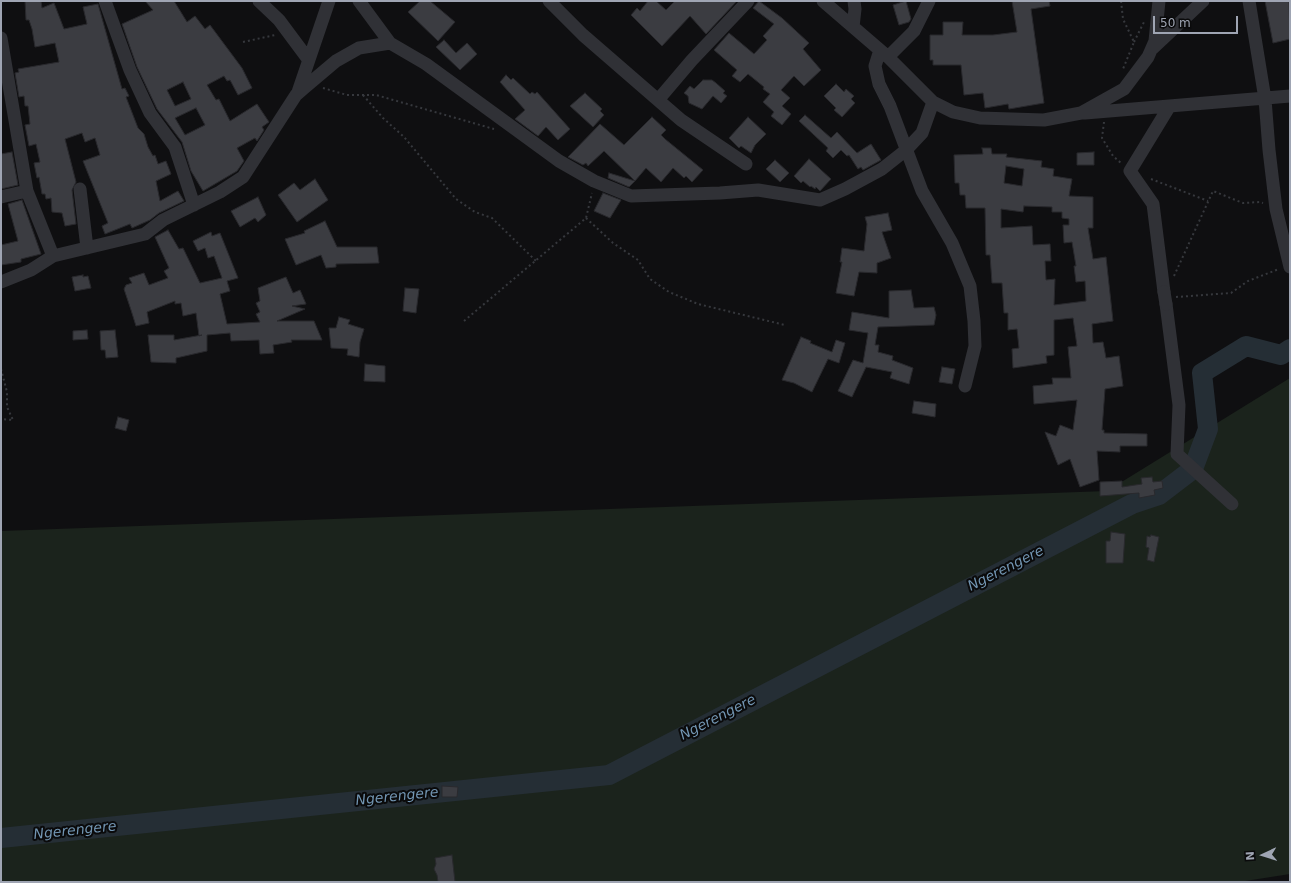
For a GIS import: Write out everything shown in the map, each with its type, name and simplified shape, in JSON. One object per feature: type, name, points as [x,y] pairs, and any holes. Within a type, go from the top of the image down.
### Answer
[{"type":"street","points":[[105,1],[130,70],[150,113],[175,147],[194,205]]},
{"type":"street","points":[[259,1],[279,20],[308,59]]},
{"type":"street","points":[[1,282],[31,270],[53,256],[145,234],[163,220],[220,192],[243,177],[296,95],[305,74],[308,59],[329,1]]},
{"type":"street","points":[[359,1],[390,43],[426,64],[559,161],[594,181],[631,196],[720,193],[758,190],[820,200],[882,170],[906,150],[922,133],[932,102]]},
{"type":"street","points":[[549,1],[583,36],[681,120],[746,164]]},
{"type":"street","points":[[658,100],[692,60],[748,1]]},
{"type":"street","points":[[823,1],[884,54],[932,102],[953,112],[980,118],[1044,120],[1081,113],[1290,96]]},
{"type":"street","points":[[853,27],[855,9],[854,1]]},
{"type":"street","points":[[929,1],[914,30],[884,54],[875,66],[876,76],[890,106],[922,191],[952,243],[970,286],[975,346],[965,386]]},
{"type":"street","points":[[1081,113],[1124,89],[1148,58],[1157,30],[1159,1]]},
{"type":"street","points":[[1151,49],[1203,1]]},
{"type":"street","points":[[1248,1],[1265,99],[1276,209],[1290,266]]},
{"type":"street","points":[[1,38],[27,191],[53,256]]},
{"type":"street","points":[[296,95],[336,61],[359,48],[390,43]]},
{"type":"street","points":[[1169,107],[1130,171],[1153,204],[1167,298],[1179,405],[1177,454],[1232,504]]},
{"type":"street","points":[[80,189],[87,248]]},
{"type":"street","points":[[1,197],[27,191]]},
{"type":"path","points":[[1120,76],[1134,42],[1123,19],[1121,1]]},
{"type":"path","points":[[319,91],[324,87],[348,95],[376,95],[493,129],[517,131]]},
{"type":"path","points":[[364,95],[383,118],[404,137],[456,199],[475,212],[492,218],[536,261]]},
{"type":"path","points":[[464,321],[586,218],[594,181]]},
{"type":"path","points":[[1173,277],[1213,191],[1243,204],[1260,202],[1276,209]]},
{"type":"path","points":[[586,218],[613,243],[638,260],[650,279],[668,292],[698,304],[785,325]]},
{"type":"path","points":[[1167,298],[1231,293],[1248,281],[1290,266]]},
{"type":"path","points":[[1,369],[7,392],[7,407],[13,420],[1,419]]},
{"type":"shaded area","points":[[1290,378],[1290,874],[1239,882],[1,882],[1,531],[1107,491]]},
{"type":"building","points":[[25,1],[41,1],[42,8],[54,3],[64,29],[87,24],[83,7],[98,4],[122,89],[125,88],[129,96],[126,97],[138,128],[144,134],[148,147],[153,156],[155,155],[158,164],[166,161],[171,174],[156,181],[160,201],[178,191],[184,201],[132,228],[130,224],[105,234],[102,226],[108,223],[83,161],[100,155],[95,138],[85,142],[82,133],[65,139],[76,182],[72,190],[76,224],[65,226],[62,213],[52,212],[51,198],[46,199],[45,194],[42,194],[39,177],[37,178],[34,163],[40,162],[36,144],[29,146],[25,125],[30,124],[28,106],[25,106],[24,96],[19,97],[15,73],[19,72],[18,69],[59,62],[55,43],[35,47],[29,20],[26,20]]},
{"type":"building","points":[[145,1],[174,1],[187,22],[195,16],[205,29],[210,25],[242,68],[252,88],[238,95],[230,80],[227,81],[224,76],[207,85],[216,100],[219,99],[230,121],[257,104],[269,122],[262,127],[264,130],[257,141],[255,138],[237,148],[244,161],[237,171],[203,191],[191,171],[182,142],[157,109],[137,67],[122,24],[153,10]],"holes":[[[183,82],[191,99],[175,106],[167,90]],[[196,108],[205,125],[185,135],[175,118]]]},
{"type":"building","points":[[420,1],[430,1],[455,22],[438,41],[408,12]]},
{"type":"building","points":[[648,1],[656,1],[666,10],[675,1],[737,1],[706,34],[690,16],[662,46],[631,15],[637,8],[640,11]]},
{"type":"building","points":[[759,1],[782,18],[809,43],[803,49],[821,70],[804,86],[794,76],[781,90],[790,98],[782,106],[791,114],[782,125],[771,116],[774,112],[763,102],[770,94],[763,89],[764,87],[748,74],[740,82],[732,76],[737,70],[714,50],[729,33],[754,54],[767,40],[763,36],[774,24],[753,8]]},
{"type":"building","points":[[906,1],[911,19],[909,22],[899,25],[893,5]]},
{"type":"building","points":[[1012,1],[1049,1],[1050,6],[1031,9],[1044,103],[1009,109],[1008,104],[985,108],[983,93],[964,95],[961,65],[933,65],[933,60],[930,60],[930,35],[943,35],[943,22],[963,22],[962,35],[993,35],[1017,32]]},
{"type":"building","points":[[1265,1],[1289,1],[1290,39],[1273,43]]},
{"type":"building","points":[[444,40],[456,53],[467,43],[477,54],[460,70],[436,47]]},
{"type":"building","points":[[506,75],[511,80],[513,78],[530,94],[532,92],[535,94],[537,92],[570,129],[558,140],[546,127],[538,136],[515,119],[525,110],[500,82]]},
{"type":"building","points":[[703,80],[712,80],[725,91],[723,93],[727,96],[721,103],[713,96],[702,109],[689,103],[688,96],[684,93],[690,86],[694,89]]},
{"type":"building","points":[[836,84],[844,92],[846,89],[854,96],[851,99],[855,103],[842,117],[834,110],[836,108],[824,96]]},
{"type":"building","points":[[585,93],[602,109],[600,111],[604,115],[593,127],[570,106]]},
{"type":"building","points":[[805,115],[831,138],[837,132],[857,153],[871,144],[881,160],[863,170],[861,167],[858,169],[849,155],[847,156],[841,150],[833,158],[826,151],[828,148],[799,121]]},
{"type":"building","points":[[652,117],[666,130],[661,135],[703,170],[692,182],[686,176],[684,178],[673,168],[661,182],[646,168],[635,181],[604,151],[588,166],[586,163],[583,165],[568,157],[600,124],[624,145]]},
{"type":"building","points":[[748,117],[766,134],[755,145],[751,153],[741,146],[739,148],[729,138]]},
{"type":"building","points":[[982,148],[991,148],[992,154],[1007,154],[1006,157],[1042,161],[1041,167],[1054,169],[1053,176],[1072,179],[1069,196],[1093,197],[1093,228],[1088,228],[1093,259],[1106,257],[1113,321],[1092,324],[1093,343],[1103,342],[1106,358],[1119,356],[1123,386],[1105,389],[1102,430],[1104,430],[1104,433],[1147,434],[1147,446],[1120,446],[1120,452],[1097,451],[1099,480],[1080,487],[1070,459],[1058,465],[1045,432],[1056,436],[1060,425],[1073,430],[1077,400],[1034,404],[1033,386],[1053,384],[1052,378],[1071,378],[1068,347],[1077,346],[1073,318],[1054,320],[1054,355],[1046,356],[1047,363],[1013,368],[1012,349],[1019,348],[1017,329],[1008,330],[1008,313],[1004,313],[1002,283],[992,283],[990,255],[986,255],[985,208],[966,208],[965,195],[960,195],[959,183],[955,183],[954,155],[983,154]],"holes":[[[1006,166],[1024,169],[1022,186],[1004,183]],[[1024,206],[1052,207],[1052,212],[1062,212],[1062,218],[1069,219],[1069,225],[1063,225],[1064,243],[1072,242],[1076,266],[1074,266],[1076,282],[1085,281],[1086,301],[1054,305],[1055,279],[1046,280],[1045,261],[1051,261],[1050,244],[1033,245],[1032,226],[1001,228],[1001,209],[1023,212]]]},
{"type":"building","points":[[12,152],[18,185],[1,189],[1,154]]},
{"type":"building","points":[[1094,152],[1094,165],[1077,165],[1077,153]]},
{"type":"building","points":[[809,159],[831,179],[820,191],[816,187],[815,189],[811,186],[810,187],[803,181],[801,183],[794,176]]},
{"type":"building","points":[[775,160],[789,173],[780,182],[766,169]]},
{"type":"building","points":[[609,173],[635,181],[629,187],[608,178]]},
{"type":"building","points":[[315,179],[328,200],[297,222],[278,195],[294,183],[300,190]]},
{"type":"building","points":[[603,193],[621,200],[610,218],[594,211]]},
{"type":"building","points":[[258,197],[266,215],[258,222],[255,218],[240,227],[231,211]]},
{"type":"building","points":[[22,200],[41,254],[21,259],[21,262],[1,265],[1,245],[18,241],[8,204]]},
{"type":"building","points":[[888,213],[892,230],[882,232],[891,258],[877,263],[877,273],[859,272],[854,296],[836,293],[842,262],[840,262],[842,248],[864,251],[867,224],[865,217]]},
{"type":"building","points":[[325,221],[337,247],[377,247],[379,263],[336,264],[336,267],[326,268],[321,255],[296,265],[285,239],[305,233],[304,231]]},
{"type":"building","points":[[168,230],[179,249],[183,248],[200,283],[222,278],[214,256],[208,258],[205,248],[198,251],[193,241],[211,232],[212,236],[220,233],[238,278],[227,281],[230,291],[220,294],[227,324],[260,322],[256,314],[260,312],[256,303],[260,301],[258,288],[286,277],[293,293],[300,290],[306,304],[292,306],[305,309],[277,321],[314,321],[322,340],[291,340],[292,342],[273,345],[274,353],[260,354],[259,340],[231,341],[230,333],[207,335],[207,351],[176,358],[176,363],[151,362],[148,335],[174,335],[174,340],[199,336],[196,313],[183,316],[181,303],[175,304],[175,301],[147,312],[149,323],[136,326],[124,289],[126,285],[132,283],[129,278],[144,273],[149,285],[168,278],[164,271],[169,268],[155,237]]},
{"type":"building","points":[[83,275],[83,277],[88,276],[91,288],[75,291],[72,277]]},
{"type":"building","points":[[405,288],[419,289],[416,313],[403,311]]},
{"type":"building","points":[[911,290],[914,308],[934,307],[936,315],[934,325],[878,327],[875,345],[879,345],[878,352],[893,356],[892,360],[913,368],[909,384],[890,378],[892,372],[866,367],[852,397],[838,391],[853,360],[863,363],[868,333],[849,330],[852,312],[889,318],[889,291]]},
{"type":"building","points":[[339,317],[350,320],[348,324],[364,329],[360,342],[359,357],[347,355],[348,349],[331,348],[329,328],[336,328]]},
{"type":"building","points":[[87,330],[88,339],[73,340],[73,331]]},
{"type":"building","points":[[115,330],[118,357],[106,358],[105,350],[101,350],[100,331]]},
{"type":"building","points":[[801,337],[811,341],[810,343],[832,352],[836,340],[845,343],[839,363],[828,359],[812,392],[794,383],[782,380]]},
{"type":"building","points":[[365,364],[385,366],[385,382],[364,381]]},
{"type":"building","points":[[942,367],[955,369],[952,384],[939,382]]},
{"type":"building","points":[[914,401],[936,404],[935,417],[912,413]]},
{"type":"building","points":[[118,417],[129,420],[126,431],[115,428]]},
{"type":"building","points":[[1152,477],[1153,482],[1162,481],[1163,488],[1154,490],[1155,495],[1139,498],[1139,493],[1100,496],[1100,482],[1122,481],[1122,487],[1142,484],[1141,478]]},
{"type":"building","points":[[1111,532],[1125,534],[1123,563],[1106,563],[1106,541],[1110,541]]},
{"type":"building","points":[[1151,535],[1159,537],[1154,562],[1147,560],[1149,548],[1146,547],[1147,536],[1150,537]]},
{"type":"building","points":[[442,786],[458,787],[457,797],[442,797]]},
{"type":"building","points":[[452,855],[455,882],[438,882],[434,869],[436,864],[435,858]]},
{"type":"waterway","name":"Ngerengere","points":[[1,838],[609,775],[1132,504],[1159,495],[1193,469],[1208,429],[1202,373],[1246,346],[1281,355],[1290,349]]}]
